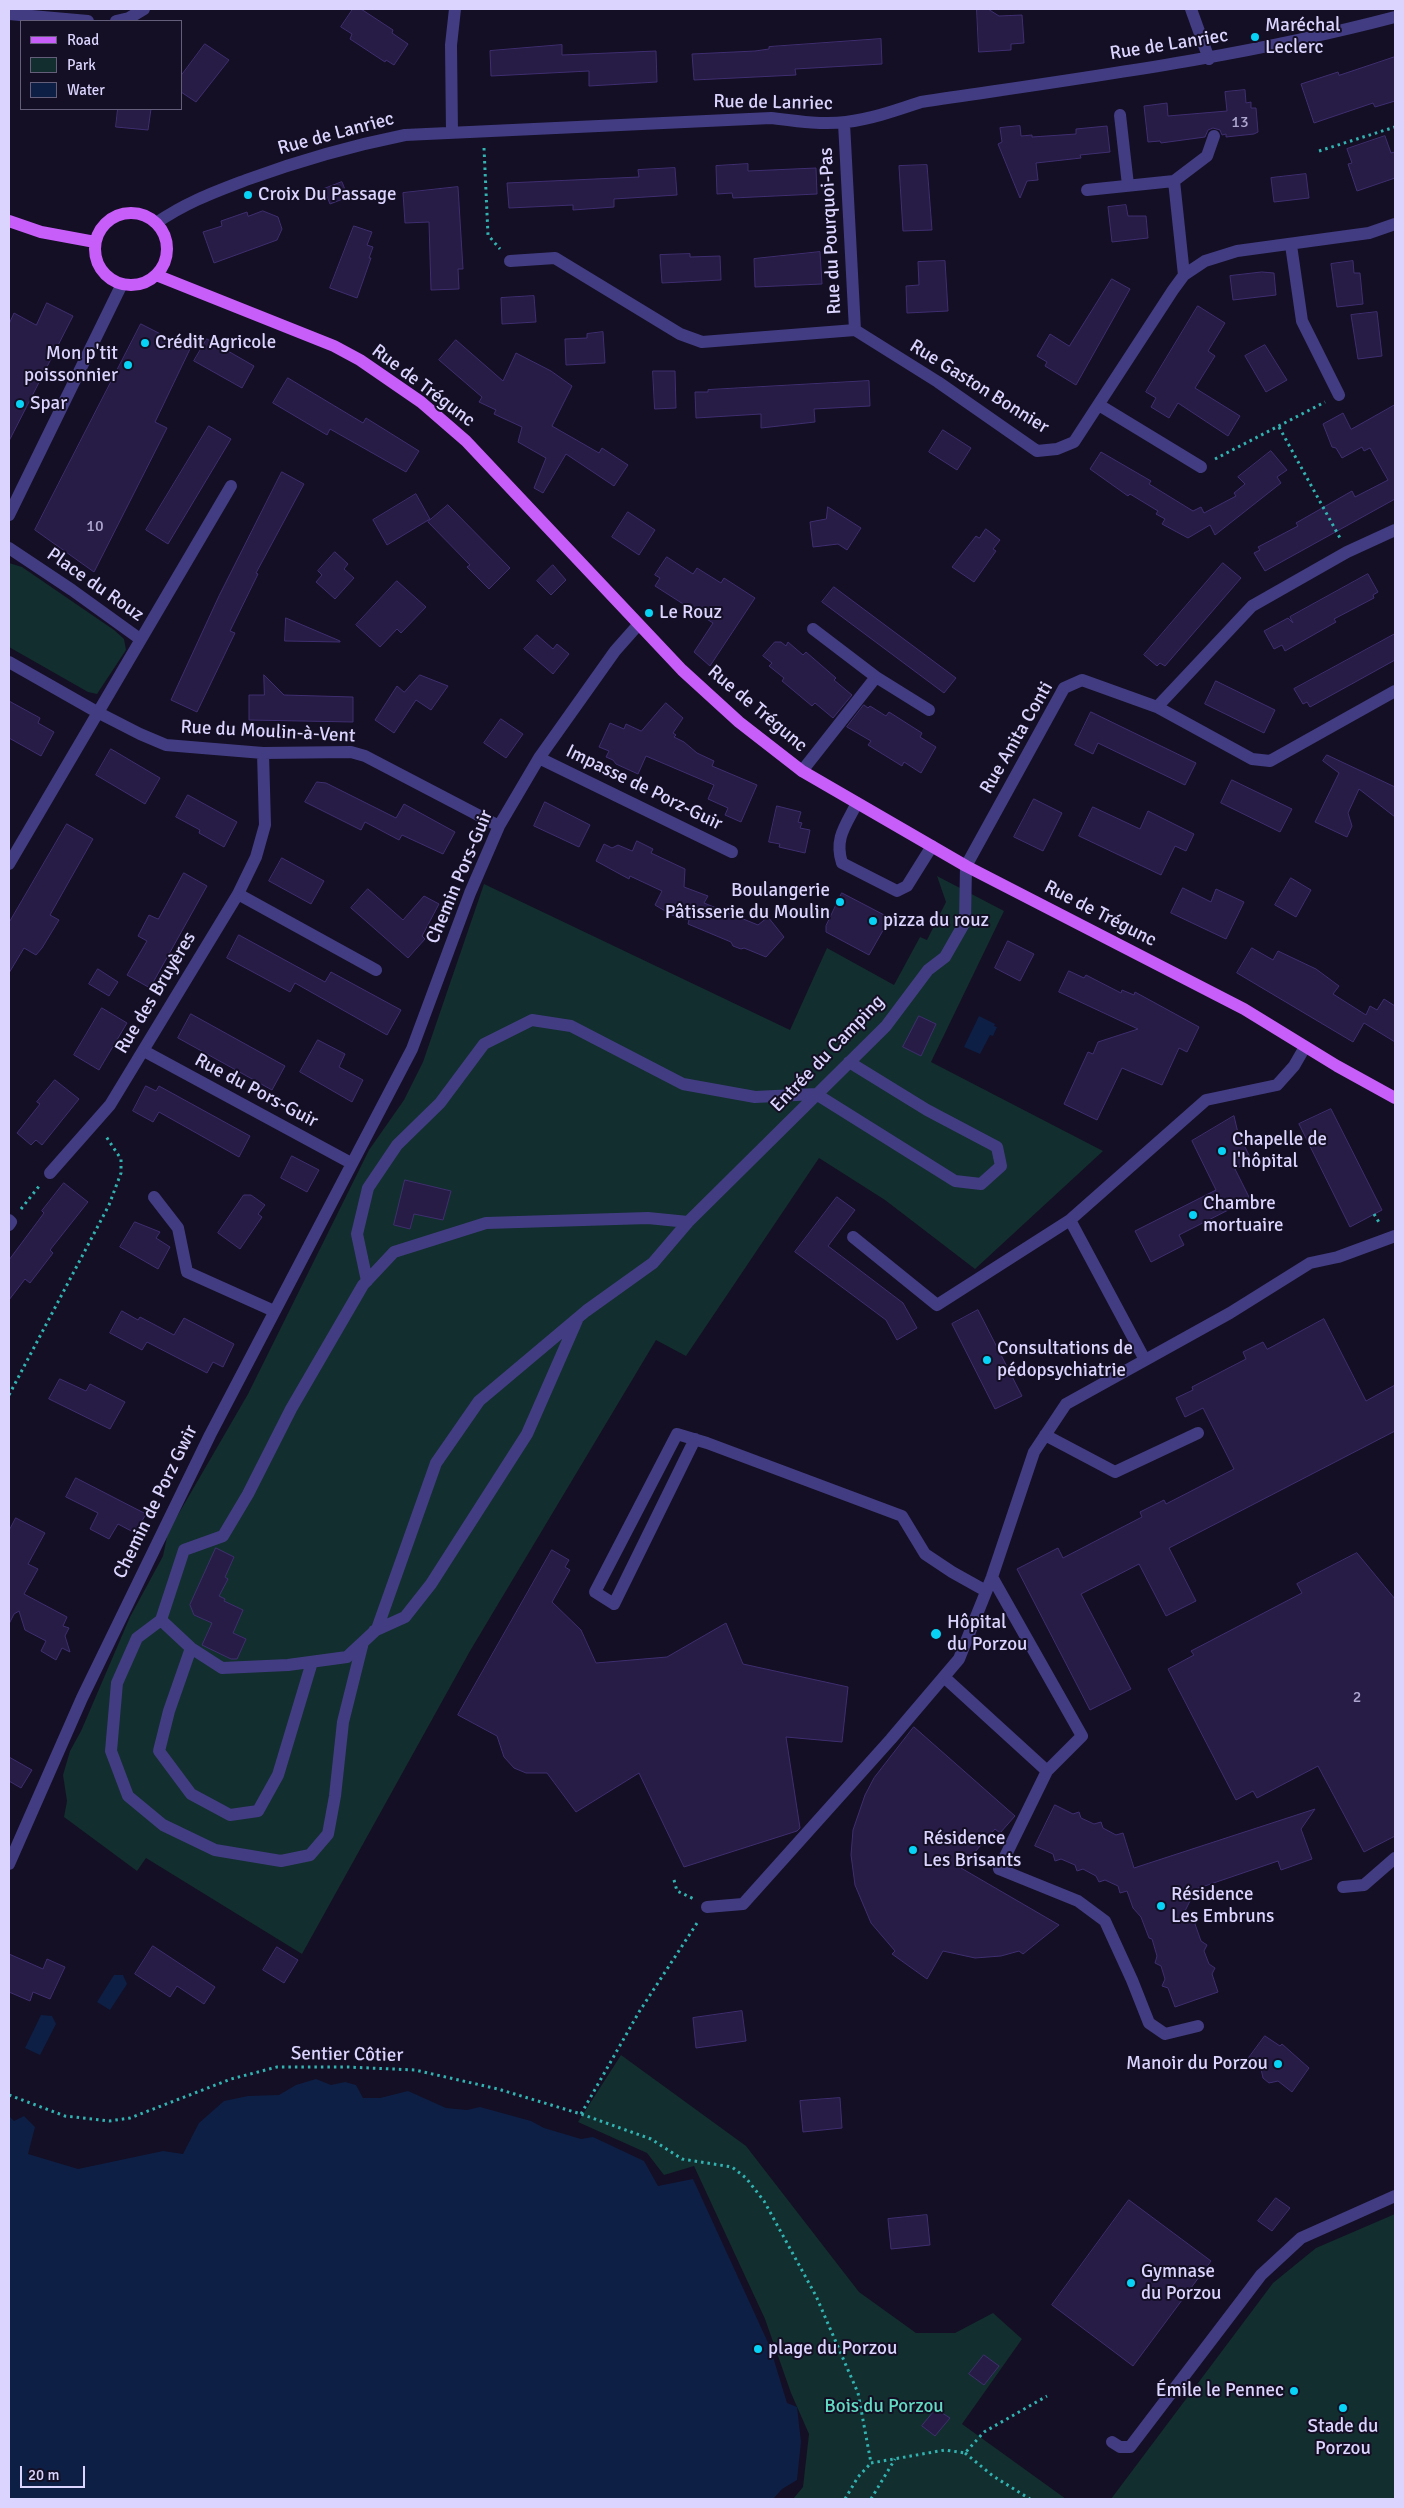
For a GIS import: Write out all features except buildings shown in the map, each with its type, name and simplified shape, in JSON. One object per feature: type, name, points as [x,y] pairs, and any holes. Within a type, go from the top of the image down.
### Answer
[{"type":"main road","points":[[125,213],[136,213],[156,223],[163,232],[167,249],[163,266],[156,275],[146,282],[134,285],[122,284],[112,280],[98,264],[95,253],[95,242],[106,223],[125,213]]},
{"type":"main road","points":[[9,221],[41,232],[95,242]]},
{"type":"main road","name":"Rue de Trégunc","points":[[156,275],[334,346],[360,360],[422,402],[466,440],[682,670],[739,722],[802,771],[966,866],[1244,1009],[1305,1047],[1395,1098]]},
{"type":"street","points":[[120,20],[128,18],[144,9]]},
{"type":"street","points":[[452,132],[451,45],[454,9]]},
{"type":"street","points":[[1191,9],[1209,59]]},
{"type":"street","points":[[9,14],[77,20]]},
{"type":"street","name":"Rue de Lanriec","points":[[156,223],[182,205],[298,162],[358,144],[405,135],[771,118],[807,122],[844,122],[883,115],[921,102],[1209,59],[1327,35],[1395,17]]},
{"type":"street","points":[[1120,115],[1128,186]]},
{"type":"street","name":"Rue du Pourquoi-Pas","points":[[510,261],[555,258],[680,334],[702,342],[855,330],[844,122]]},
{"type":"street","points":[[1087,190],[1174,181],[1207,156],[1214,136]]},
{"type":"street","points":[[1174,181],[1184,275]]},
{"type":"street","name":"Rue Gaston Bonnier","points":[[855,330],[938,382],[1037,451],[1058,449],[1074,442],[1184,275],[1205,261],[1237,251],[1369,233],[1395,224]]},
{"type":"street","points":[[1291,245],[1302,321],[1339,395]]},
{"type":"street","points":[[9,515],[122,284]]},
{"type":"street","points":[[1099,406],[1201,466]]},
{"type":"street","points":[[140,640],[231,486]]},
{"type":"street","points":[[1157,707],[1252,606],[1347,552],[1395,530]]},
{"type":"street","name":"Place du Rouz","points":[[9,548],[72,590],[140,640],[9,864]]},
{"type":"street","name":"Chemin Pors-Guir","points":[[351,1163],[412,1049],[470,894],[499,826],[539,758],[615,651],[638,625]]},
{"type":"street","points":[[813,628],[876,677],[929,710]]},
{"type":"street","name":"Rue du Moulin-à-Vent","points":[[9,662],[97,712],[166,745],[262,753],[351,752],[365,756],[499,826]]},
{"type":"street","points":[[802,771],[876,677]]},
{"type":"street","name":"Rue Anita Conti","points":[[966,866],[1064,688],[1082,680],[1157,707],[1252,759],[1270,761],[1395,691]]},
{"type":"street","name":"Rue des Bruyères","points":[[50,1173],[110,1105],[238,894],[256,857],[263,834],[265,811],[262,753]]},
{"type":"street","name":"Impasse de Porz-Guir","points":[[539,758],[732,852]]},
{"type":"street","points":[[858,803],[842,833],[838,849],[842,863],[897,890],[907,886],[932,846]]},
{"type":"street","name":"Entrée du Camping","points":[[374,1631],[377,1629],[436,1463],[479,1401],[578,1318],[653,1263],[688,1222],[886,1026],[928,970],[945,958],[965,922],[966,866]]},
{"type":"street","points":[[238,894],[376,970]]},
{"type":"street","points":[[367,1281],[357,1234],[368,1188],[397,1145],[440,1103],[484,1044],[532,1020],[571,1026],[683,1084],[755,1097],[816,1094],[954,1182],[981,1184],[1001,1166],[997,1147],[928,1110],[850,1062]]},
{"type":"street","points":[[854,1237],[937,1305],[1070,1220],[1206,1100],[1278,1084],[1294,1066],[1305,1047]]},
{"type":"street","name":"Rue du Pors-Guir","points":[[144,1051],[351,1163]]},
{"type":"street","name":"Chemin de Porz Gwir","points":[[9,1864],[82,1698],[210,1435],[351,1163]]},
{"type":"street","points":[[154,1197],[178,1228],[187,1272],[274,1311]]},
{"type":"street","points":[[363,1642],[343,1722],[335,1796],[328,1834],[310,1855],[280,1861],[216,1850],[163,1825],[128,1796],[111,1751],[117,1683],[138,1638],[161,1620],[184,1550],[223,1536],[248,1494],[291,1409],[367,1281],[394,1252],[486,1223],[648,1218],[688,1222]]},
{"type":"street","points":[[1070,1220],[1145,1360]]},
{"type":"street","points":[[707,1907],[743,1904],[960,1659],[992,1577],[1034,1452],[1066,1404],[1230,1313],[1310,1263],[1338,1257],[1392,1238]]},
{"type":"street","points":[[161,1620],[191,1648],[222,1668],[312,1662],[347,1657],[374,1631],[405,1617],[431,1584],[527,1434],[578,1318]]},
{"type":"street","points":[[1045,1435],[1116,1472],[1198,1433]]},
{"type":"street","points":[[695,1439],[614,1604],[595,1592],[677,1434],[695,1439],[902,1516],[925,1554],[986,1592]]},
{"type":"street","points":[[992,1577],[1082,1736],[1047,1771],[999,1869],[1078,1902],[1105,1921],[1149,2023],[1165,2034],[1198,2026]]},
{"type":"street","points":[[191,1648],[169,1711],[160,1751],[191,1794],[230,1815],[258,1811],[278,1775],[312,1662]]},
{"type":"street","points":[[944,1677],[1047,1771]]},
{"type":"street","points":[[1343,1887],[1364,1885],[1395,1858]]},
{"type":"street","points":[[1112,2442],[1120,2447],[1130,2447],[1261,2275],[1301,2238],[1395,2196]]},
{"type":"path","points":[[1319,151],[1395,127]]},
{"type":"path","points":[[484,132],[488,236],[510,261]]},
{"type":"path","points":[[1201,466],[1339,395]]},
{"type":"path","points":[[1279,427],[1347,552]]},
{"type":"path","points":[[9,1395],[109,1205],[121,1173],[121,1159],[96,1122]]},
{"type":"path","points":[[10,1222],[50,1173]]},
{"type":"path","points":[[581,2114],[638,2012],[707,1907],[702,1902],[677,1891],[674,1880]]},
{"type":"path","name":"Sentier Côtier","points":[[9,2095],[65,2116],[109,2121],[130,2118],[231,2079],[277,2067],[347,2066],[415,2070],[498,2088],[581,2114],[650,2139],[682,2159],[732,2167],[746,2178],[764,2201],[777,2228],[816,2296],[858,2393],[871,2463]]},
{"type":"path","points":[[965,2453],[984,2432],[1047,2396]]},
{"type":"path","points":[[845,2499],[858,2477],[871,2463],[945,2450],[965,2453],[993,2476],[1030,2499]]},
{"type":"path","points":[[871,2499],[895,2459]]},
{"type":"green space","points":[[9,563],[22,567],[114,630],[124,639],[126,650],[97,694],[88,692],[9,647]]},
{"type":"green space","points":[[937,876],[1004,911],[931,1062],[1103,1151],[975,1269],[885,1200],[819,1158],[686,1356],[656,1340],[470,1651],[302,1954],[146,1858],[137,1871],[64,1817],[67,1801],[63,1775],[70,1751],[81,1731],[130,1617],[163,1556],[168,1532],[248,1394],[369,1150],[404,1100],[423,1062],[484,884],[790,1030],[827,948],[894,985],[920,937],[927,940],[946,902]]},
{"type":"green space","name":"Bois du Porzou","points":[[621,2055],[746,2146],[859,2292],[916,2333],[955,2333],[993,2313],[1022,2339],[962,2424],[1066,2499],[793,2499],[803,2487],[809,2434],[791,2393],[765,2319],[694,2166],[664,2175],[647,2153],[578,2122]]},
{"type":"green space","name":"Émile le Pennec","points":[[1395,2214],[1395,2499],[1111,2499],[1273,2283],[1316,2248]]},
{"type":"water","points":[[979,1016],[995,1024],[994,1026],[997,1027],[993,1036],[990,1035],[980,1054],[964,1047]]},
{"type":"water","points":[[114,1975],[123,1975],[127,1984],[110,2010],[97,2002]]},
{"type":"water","points":[[41,2015],[52,2016],[56,2024],[40,2055],[25,2048]]},
{"type":"water","points":[[316,2079],[331,2085],[345,2082],[356,2085],[363,2098],[380,2098],[408,2091],[446,2108],[467,2110],[480,2107],[531,2121],[544,2128],[581,2139],[593,2137],[644,2161],[658,2186],[693,2179],[770,2347],[787,2403],[797,2407],[801,2442],[797,2480],[782,2489],[773,2499],[9,2499],[9,2116],[14,2121],[24,2116],[35,2127],[28,2154],[78,2169],[163,2151],[183,2154],[199,2123],[224,2101],[248,2096],[279,2095],[296,2085]]},
{"type":"place","name":"Maréchal Leclerc","points":[[1255,37]]},
{"type":"place","name":"Croix Du Passage","points":[[248,195]]},
{"type":"place","name":"Crédit Agricole","points":[[145,343]]},
{"type":"place","name":"Mon p'tit poissonnier","points":[[128,365]]},
{"type":"place","name":"Spar","points":[[20,404]]},
{"type":"place","name":"Le Rouz","points":[[649,613]]},
{"type":"place","name":"Boulangerie Pâtisserie du Moulin","points":[[840,902]]},
{"type":"place","name":"pizza du rouz","points":[[873,921]]},
{"type":"place","name":"Chapelle de l'hôpital","points":[[1222,1151]]},
{"type":"place","name":"Chambre mortuaire","points":[[1193,1215]]},
{"type":"place","name":"Consultations de pédopsychiatrie","points":[[987,1360]]},
{"type":"place","name":"Hôpital du Porzou","points":[[936,1634]]},
{"type":"place","name":"Résidence Les Brisants","points":[[913,1850]]},
{"type":"place","name":"Résidence Les Embruns","points":[[1161,1906]]},
{"type":"place","name":"Manoir du Porzou","points":[[1278,2064]]},
{"type":"place","name":"Gymnase du Porzou","points":[[1131,2283]]},
{"type":"place","name":"plage du Porzou","points":[[758,2349]]},
{"type":"place","name":"Émile le Pennec","points":[[1294,2391]]},
{"type":"place","name":"Stade du Porzou","points":[[1343,2408]]}]
